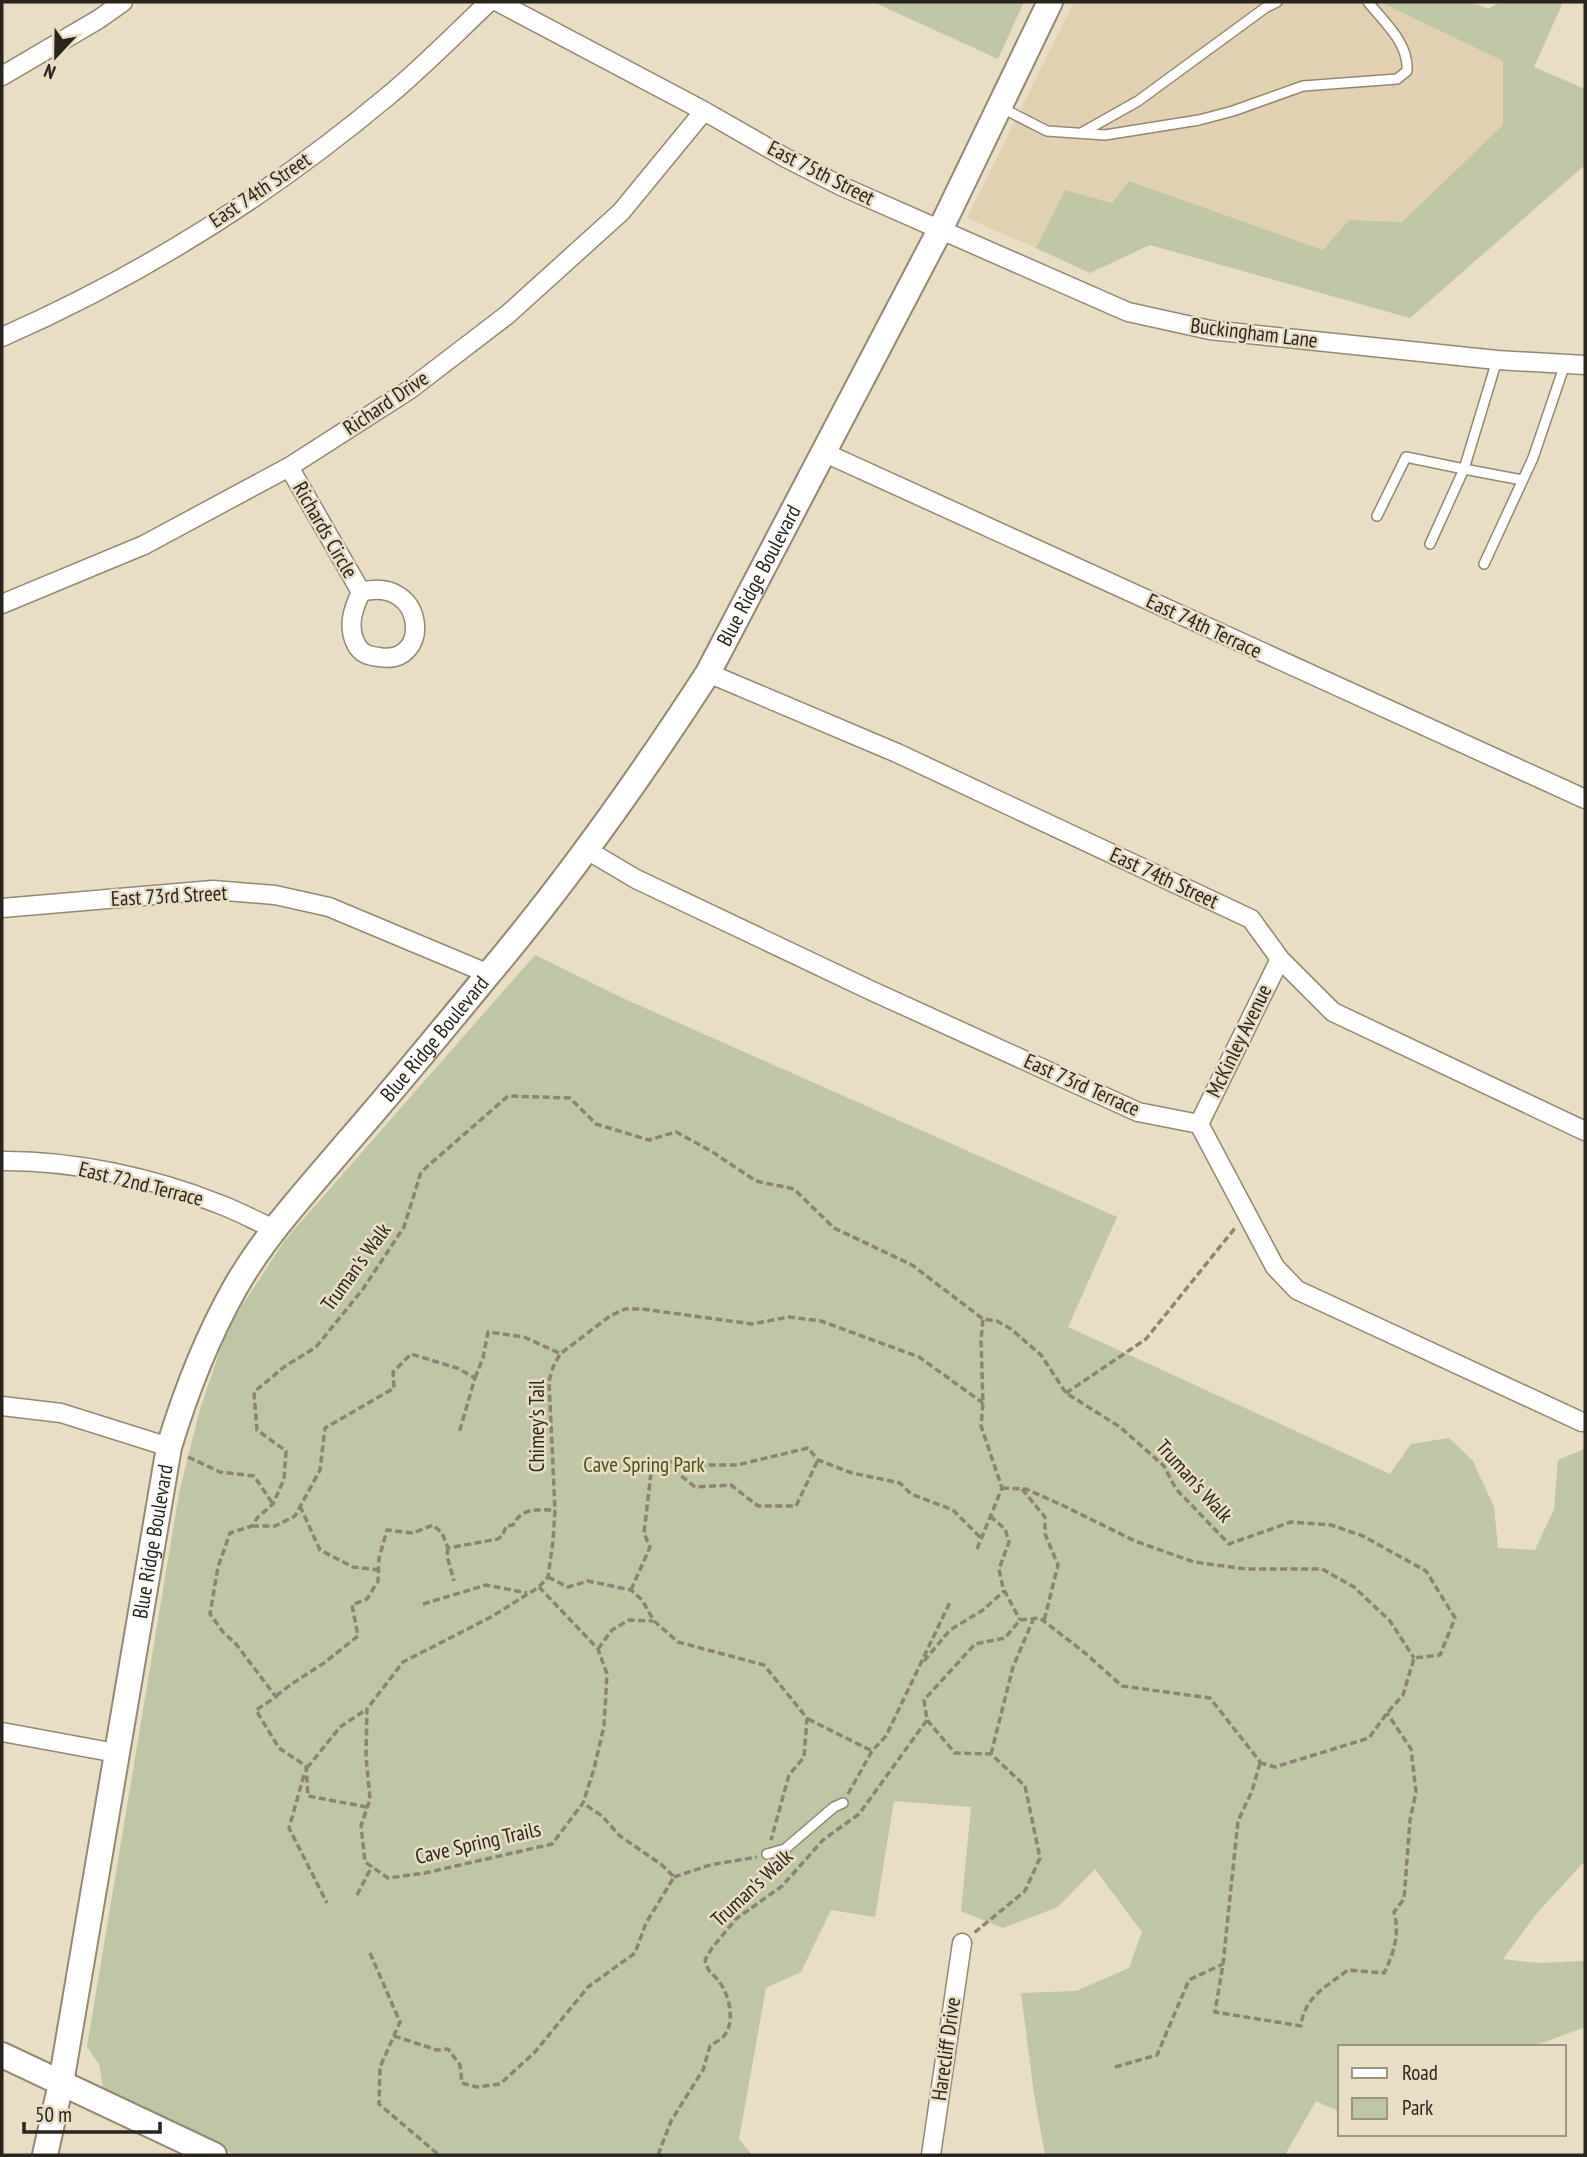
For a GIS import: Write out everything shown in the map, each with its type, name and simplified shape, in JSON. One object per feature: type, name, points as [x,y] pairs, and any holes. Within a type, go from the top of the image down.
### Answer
[{"type":"main road","name":"Blue Ridge Boulevard","points":[[45,2155],[61,2083],[169,1447],[186,1394],[211,1333],[237,1284],[274,1229],[489,974],[587,850],[708,673],[940,230],[1050,2]]},
{"type":"main road","points":[[2,2055],[214,2155]]},
{"type":"street","points":[[2,76],[123,2]]},
{"type":"street","name":"East 74th Street","points":[[2,337],[50,316],[152,261],[274,184],[389,95],[489,2]]},
{"type":"street","points":[[498,2],[704,111]]},
{"type":"street","name":"East 75th Street","points":[[704,111],[841,186],[940,230]]},
{"type":"street","name":"Richard Drive","points":[[2,604],[144,545],[289,467],[409,390],[507,315],[621,212],[704,111]]},
{"type":"street","name":"Buckingham Lane","points":[[940,230],[1143,316],[1210,330],[1497,360],[1585,365]]},
{"type":"street","name":"East 74th Terrace","points":[[823,452],[1585,799]]},
{"type":"street","name":"Richards Circle","points":[[289,467],[361,592]]},
{"type":"street","name":"East 74th Street","points":[[708,673],[897,752],[1251,919],[1280,959],[1333,1012],[1585,1131]]},
{"type":"street","name":"East 73rd Terrace","points":[[587,850],[636,879],[872,991],[1138,1112],[1199,1124]]},
{"type":"street","name":"East 73rd Street","points":[[2,908],[213,890],[275,895],[328,907],[489,974]]},
{"type":"street","name":"McKinley Avenue","points":[[1199,1124],[1280,959]]},
{"type":"street","points":[[1199,1124],[1275,1267],[1297,1290],[1582,1422]]},
{"type":"street","name":"East 72nd Terrace","points":[[2,1161],[20,1160],[92,1169],[150,1182],[219,1204],[274,1229]]},
{"type":"street","points":[[2,1406],[61,1413],[169,1447]]},
{"type":"street","points":[[2,1732],[116,1753]]},
{"type":"street","name":"Harecliff Drive","points":[[931,2155],[962,1943]]},
{"type":"lane","points":[[1082,133],[1138,102],[1265,8],[1277,2]]},
{"type":"lane","points":[[1001,107],[1047,131],[1105,135],[1199,120],[1303,86],[1397,79],[1407,71],[1408,60],[1396,34],[1368,2]]},
{"type":"lane","points":[[1430,544],[1464,468],[1497,360]]},
{"type":"lane","points":[[1484,565],[1532,458],[1565,364]]},
{"type":"lane","points":[[1377,516],[1406,457],[1522,480]]},
{"type":"lane","points":[[766,1854],[785,1849],[834,1807],[844,1803]]},
{"type":"path","name":"Truman's Walk","points":[[276,1697],[210,1614],[218,1567],[230,1534],[252,1526],[273,1504],[284,1479],[286,1451],[257,1430],[254,1392],[284,1367],[316,1347],[363,1289],[404,1227],[421,1172],[508,1096],[570,1098],[596,1124],[649,1140],[676,1132],[757,1181],[794,1189],[834,1228],[912,1265],[983,1319],[997,1321],[1011,1329],[1041,1354],[1066,1393],[1120,1427],[1164,1466],[1176,1489],[1230,1544],[1291,1522],[1331,1525],[1363,1536],[1426,1571],[1455,1618],[1440,1655],[1414,1658]]},
{"type":"path","points":[[1066,1393],[1146,1339],[1246,1214]]},
{"type":"path","name":"Chimey's Tail","points":[[306,1770],[340,1727],[367,1709],[402,1662],[491,1617],[540,1587],[548,1577],[554,1541],[555,1510],[550,1381],[560,1353],[610,1316],[625,1308],[752,1324],[789,1317],[821,1321],[919,1357],[983,1403]]},
{"type":"path","points":[[977,1549],[1002,1488],[981,1426],[983,1319]]},
{"type":"path","points":[[459,1433],[483,1358],[488,1332],[524,1337],[560,1353]]},
{"type":"path","points":[[252,1526],[275,1526],[295,1516],[320,1470],[325,1428],[394,1388],[393,1372],[411,1354],[457,1368],[475,1378]]},
{"type":"path","points":[[169,1447],[220,1472],[254,1476],[273,1504]]},
{"type":"path","points":[[631,1590],[650,1547],[644,1533],[652,1464],[679,1461],[698,1465],[737,1465],[808,1448],[818,1461],[852,1474],[900,1483],[911,1494],[953,1510],[981,1538]]},
{"type":"path","points":[[665,1463],[695,1487],[730,1485],[758,1506],[796,1506],[818,1461]]},
{"type":"path","points":[[990,1516],[1005,1530],[1009,1542],[999,1569],[1005,1591],[1020,1620],[1040,1618],[1122,1686],[1210,1698],[1261,1763],[1275,1767],[1369,1738],[1403,1695],[1414,1658],[1390,1621],[1354,1587],[1322,1569],[1246,1569],[1194,1562],[1135,1541],[1064,1506],[1022,1489],[1002,1488]]},
{"type":"path","points":[[1022,1489],[1045,1517],[1045,1534],[1058,1565],[1044,1621]]},
{"type":"path","points":[[300,1506],[320,1550],[353,1567],[379,1570]]},
{"type":"path","points":[[447,1548],[498,1539],[503,1535],[506,1525],[513,1525],[517,1516],[524,1512],[555,1510]]},
{"type":"path","points":[[367,1709],[368,1807],[307,1796],[306,1766],[279,1748],[256,1710],[358,1636],[352,1605],[368,1599],[379,1581],[379,1558],[387,1530],[413,1533],[433,1525],[442,1533],[454,1581]]},
{"type":"path","points":[[548,1577],[568,1587],[588,1581],[631,1590],[642,1600],[654,1621],[678,1642],[764,1665],[807,1718],[872,1751]]},
{"type":"path","points":[[423,1604],[486,1585],[530,1594]]},
{"type":"path","name":"Cave Spring Trails","points":[[368,1807],[360,1826],[365,1862],[388,1878],[425,1873],[552,1844],[583,1803],[594,1769],[604,1726],[607,1674],[598,1649],[540,1587]]},
{"type":"path","points":[[920,1665],[950,1630],[983,1610],[1005,1591]]},
{"type":"path","points":[[844,1803],[872,1751],[886,1736],[950,1602]]},
{"type":"path","points":[[991,1754],[1013,1667],[1034,1619]]},
{"type":"path","points":[[598,1649],[612,1630],[629,1620],[654,1621]]},
{"type":"path","name":"Truman's Walk","points":[[657,2155],[671,2120],[703,2070],[710,2046],[723,2037],[731,2024],[728,1998],[720,1983],[708,1972],[705,1960],[712,1948],[736,1919],[782,1886],[822,1842],[859,1814],[926,1720],[924,1700],[975,1644],[1005,1638],[1020,1620]]},
{"type":"path","points":[[1261,1763],[1238,1821],[1223,1964],[1215,2012],[1301,2026],[1302,2012],[1311,1999],[1348,1970],[1384,1973],[1393,1955],[1398,1926],[1394,1912],[1404,1899],[1410,1820],[1416,1792],[1411,1749],[1387,1713]]},
{"type":"path","points":[[394,2036],[437,2050],[448,2049],[460,2065],[462,2082],[477,2087],[500,2084],[535,2052],[588,1987],[635,1953],[646,1923],[674,1877],[710,1865],[766,1854],[789,1774],[804,1757],[807,1718]]},
{"type":"path","points":[[926,1720],[955,1753],[991,1754],[1025,1787],[1040,1858],[1026,1891],[962,1943]]},
{"type":"path","points":[[306,1770],[289,1828],[327,1903]]},
{"type":"path","points":[[583,1803],[602,1816],[620,1836],[662,1865],[674,1877]]},
{"type":"path","points":[[822,1842],[827,1832]]},
{"type":"path","points":[[357,1895],[372,1866]]},
{"type":"path","points":[[370,1953],[400,2022],[380,2067],[379,2104],[439,2155]]},
{"type":"path","points":[[1115,2067],[1157,2055],[1189,1980],[1223,1964]]},
{"type":"shaded area","points":[[1074,2],[1380,2],[1503,60],[1503,125],[1402,222],[1349,220],[1323,251],[1130,181],[1112,203],[1065,191],[1036,248],[967,218]]},
{"type":"green space","points":[[873,2],[1024,2],[998,59]]},
{"type":"green space","points":[[1380,2],[1471,2],[1488,9],[1500,2],[1563,2],[1534,67],[1585,89],[1585,165],[1410,318],[1150,245],[1090,273],[1036,248],[1065,190],[1112,203],[1129,181],[1323,250],[1349,220],[1402,222],[1503,125],[1503,61]]},
{"type":"green space","name":"Cave Spring Park","points":[[535,955],[627,1000],[1117,1217],[1068,1327],[1390,1474],[1411,1444],[1449,1438],[1473,1461],[1494,1507],[1498,1548],[1535,1550],[1554,1509],[1558,1460],[1585,1447],[1585,1861],[1537,1913],[1503,1959],[1538,1963],[1585,1961],[1585,2027],[1536,2045],[1338,2045],[1338,2111],[1316,2101],[1285,2155],[1045,2155],[1021,1993],[1076,1991],[1129,1968],[1142,1932],[1095,1869],[1058,1907],[1003,1928],[961,1911],[971,1807],[894,1801],[875,1917],[831,1910],[801,1972],[766,1988],[739,2139],[752,2155],[236,2155],[104,2093],[99,2064],[87,2047],[179,1493],[200,1409],[228,1327],[285,1240]]}]
